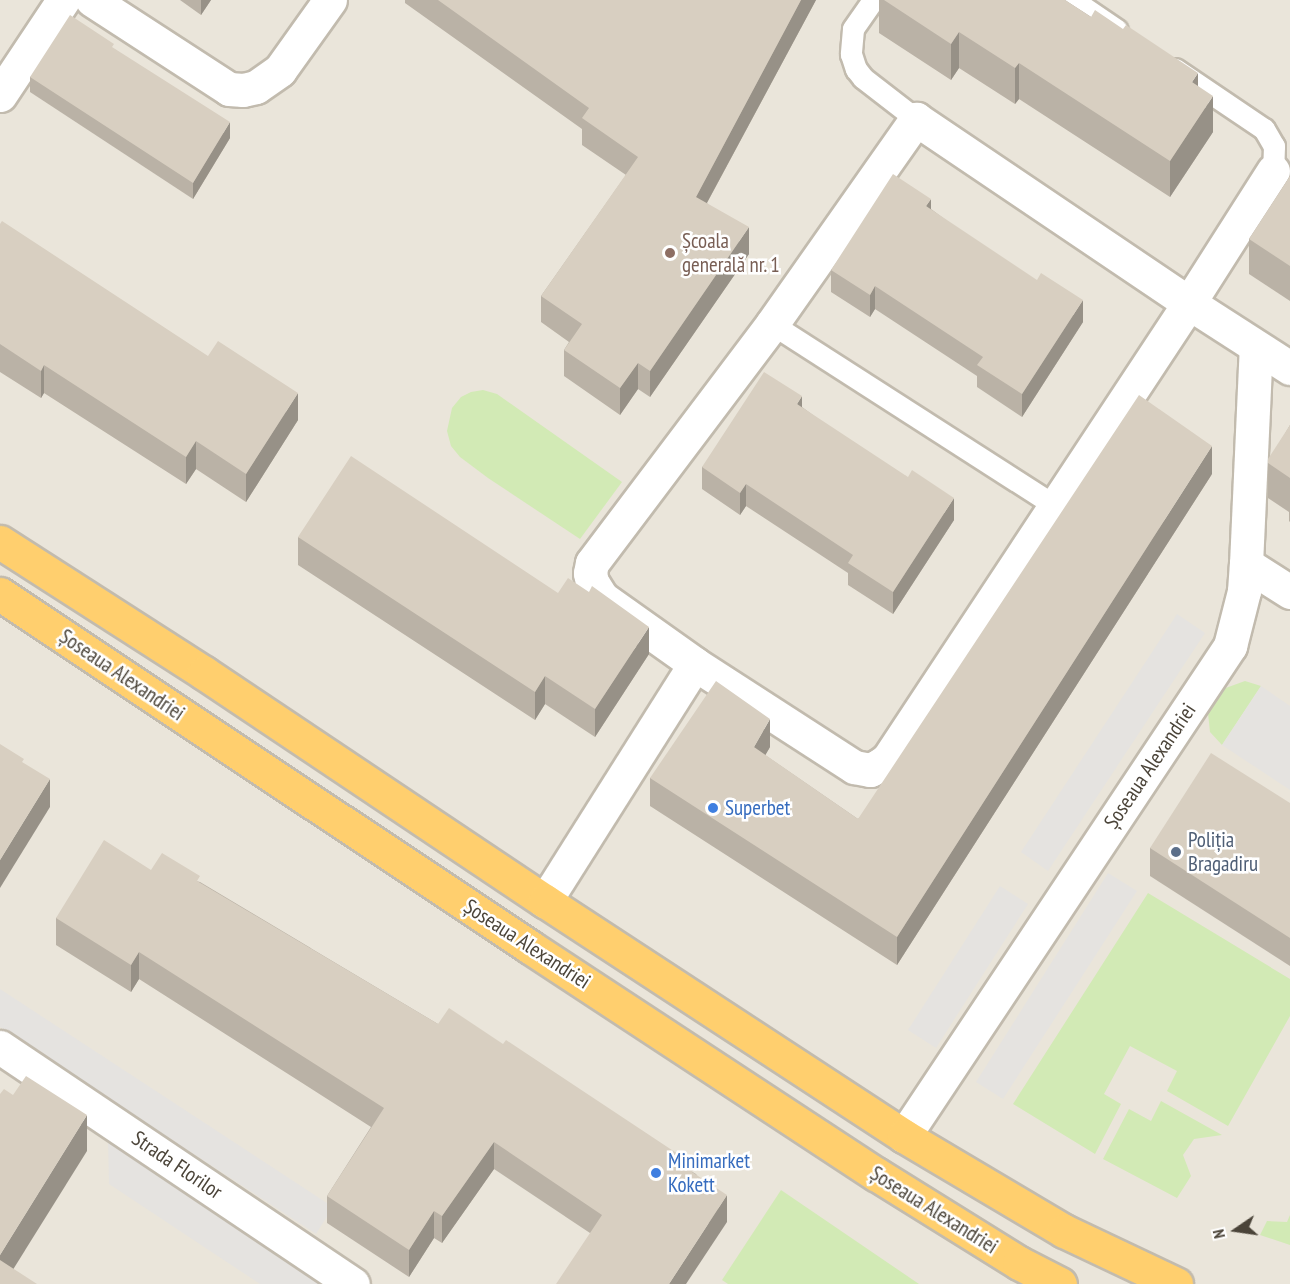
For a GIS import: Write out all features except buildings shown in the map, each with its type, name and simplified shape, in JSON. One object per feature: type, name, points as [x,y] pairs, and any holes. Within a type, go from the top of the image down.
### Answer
[{"type":"highway","points":[[0,542],[204,673],[545,902],[904,1136],[1064,1231],[1176,1284]]},
{"type":"highway","name":"Șoseaua Alexandriei","points":[[0,594],[876,1174],[1019,1263],[1060,1284]]},
{"type":"street","points":[[0,95],[63,0]]},
{"type":"street","points":[[92,0],[229,88],[243,90],[256,87],[280,70],[330,0]]},
{"type":"street","points":[[1273,171],[1189,303],[888,759],[880,765],[870,770],[854,767],[695,664],[602,598],[595,590],[590,573],[592,563],[772,324],[916,119],[1189,303],[1290,368]]},
{"type":"street","name":"Șoseaua Alexandriei","points":[[904,1136],[1230,646],[1242,601],[1246,564],[1256,347]]},
{"type":"street","points":[[1246,564],[1290,592]]},
{"type":"street","points":[[545,902],[695,664]]},
{"type":"street","name":"Strada Florilor","points":[[0,1049],[353,1284]]},
{"type":"lane","points":[[873,0],[853,29],[851,54],[856,69],[863,78],[916,119]]},
{"type":"lane","points":[[1073,0],[1130,39]]},
{"type":"lane","points":[[1159,58],[1264,129],[1274,146],[1273,171]]},
{"type":"lane","points":[[772,324],[1054,506]]},
{"type":"shaded area","points":[[0,0],[1290,0],[1290,1284],[0,1284]]},
{"type":"shaded area","points":[[1177,614],[1205,633],[1048,871],[1021,852]]},
{"type":"shaded area","points":[[1261,686],[1290,706],[1290,790],[1222,745]]},
{"type":"shaded area","points":[[1108,873],[1137,891],[1003,1099],[976,1082]]},
{"type":"shaded area","points":[[1000,886],[1028,904],[936,1048],[908,1030]]},
{"type":"shaded area","points":[[0,989],[333,1207],[316,1234],[0,1027]]},
{"type":"shaded area","points":[[108,1141],[325,1284],[260,1284],[109,1184]]},
{"type":"green space","points":[[483,390],[497,394],[622,482],[580,539],[488,478],[460,457],[451,446],[447,431],[452,408],[461,397]]},
{"type":"green space","points":[[1245,681],[1261,686],[1222,745],[1210,732],[1208,713],[1223,689]]},
{"type":"green space","points":[[1148,893],[1290,979],[1290,1016],[1228,1126],[1167,1091],[1177,1071],[1130,1046],[1104,1094],[1121,1104],[1095,1154],[1013,1104]]},
{"type":"green space","points":[[1161,1101],[1222,1135],[1194,1139],[1183,1155],[1191,1176],[1177,1198],[1103,1159],[1129,1109],[1151,1121]]},
{"type":"green space","points":[[781,1190],[919,1284],[728,1284],[722,1280]]},
{"type":"green space","points":[[1290,1215],[1290,1245],[1260,1235],[1267,1221],[1287,1222]]},
{"type":"place","name":"Școala generală nr. 1","points":[[670,253]]},
{"type":"place","name":"Superbet","points":[[713,808]]},
{"type":"place","name":"Poliția Bragadiru","points":[[1176,852]]},
{"type":"place","name":"Minimarket Kokett","points":[[656,1173]]}]
